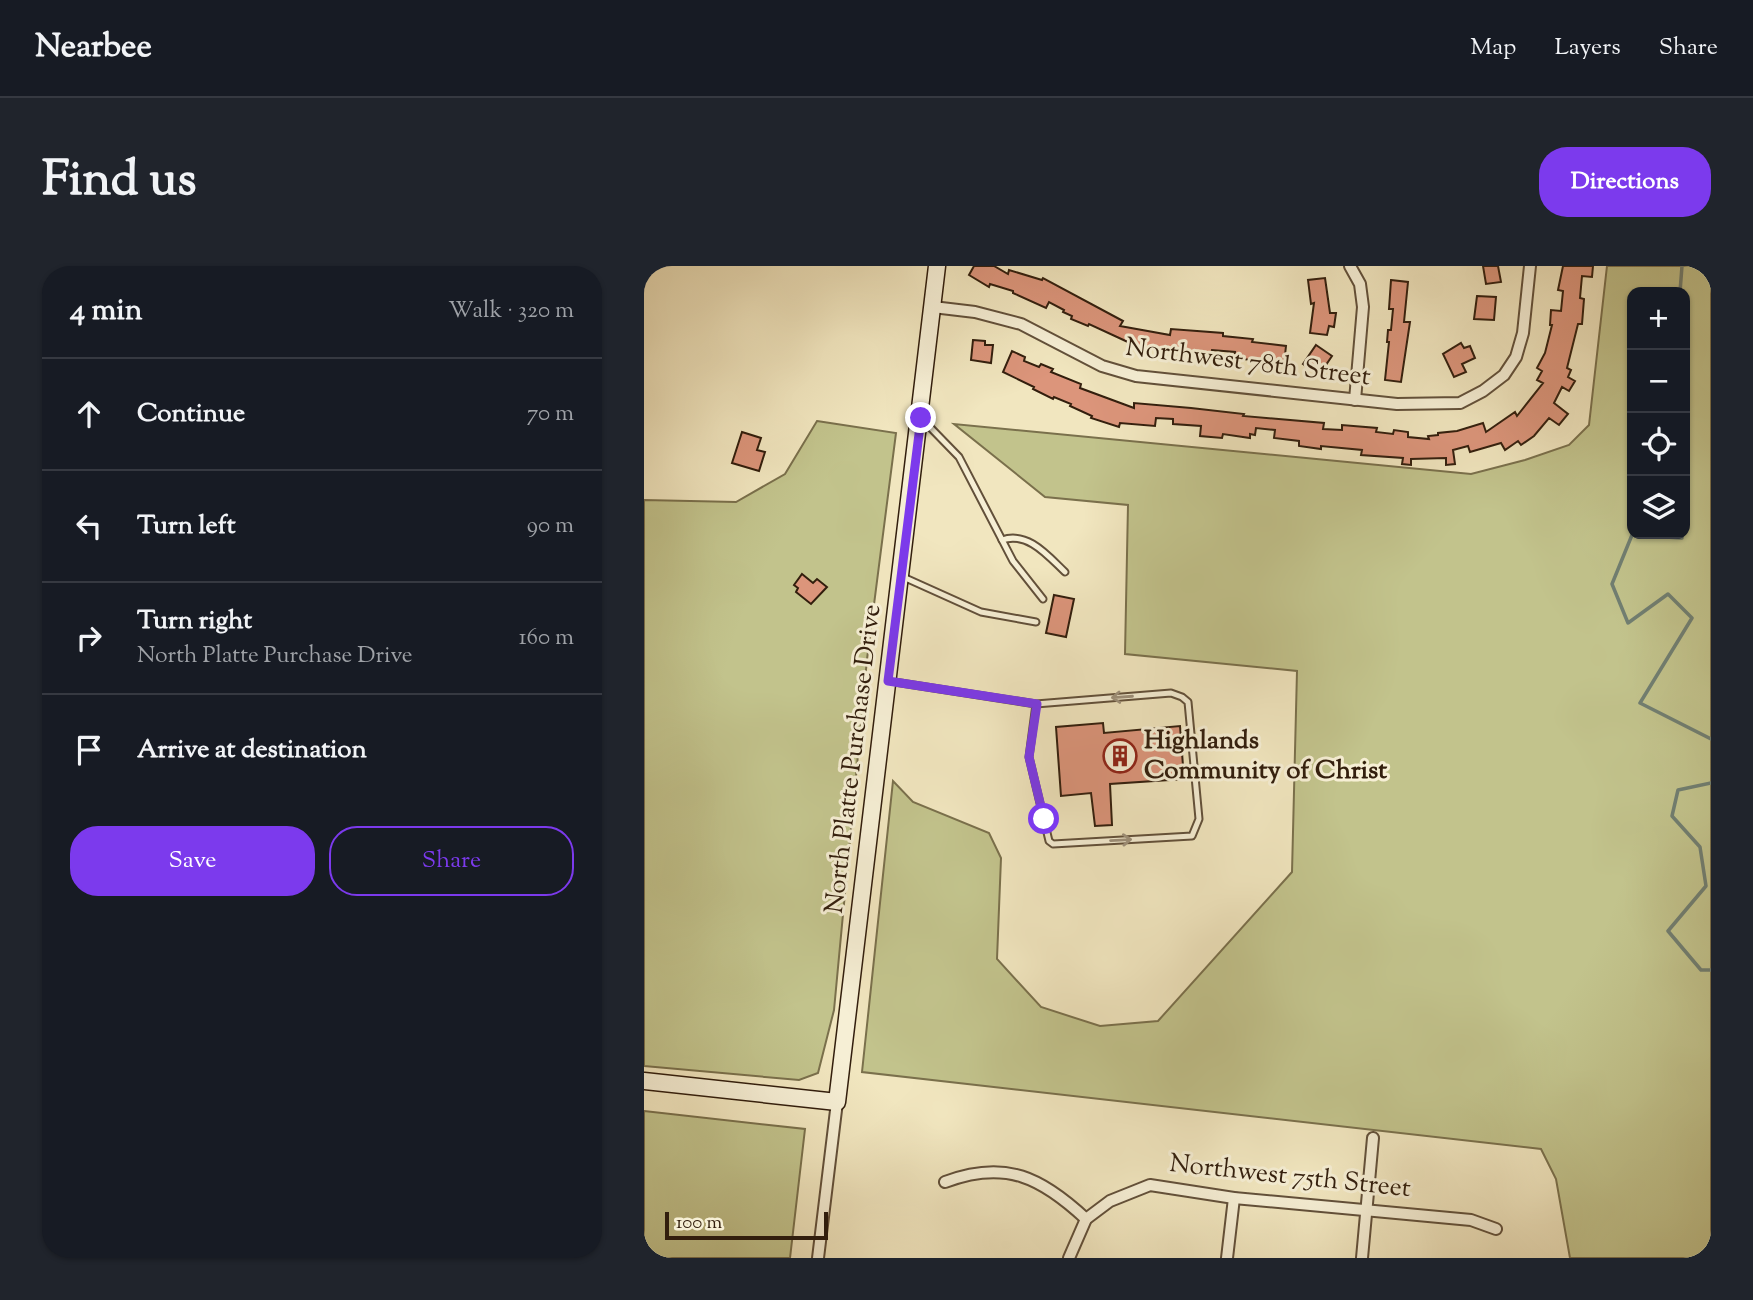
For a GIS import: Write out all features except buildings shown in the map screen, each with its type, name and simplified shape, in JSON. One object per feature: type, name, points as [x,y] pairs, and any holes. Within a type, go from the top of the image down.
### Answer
[{"type":"street","name":"North Platte Purchase Drive","points":[[818,1258],[921,418],[937,266]]},
{"type":"street","points":[[1350,266],[1360,284],[1363,307],[1354,400]]},
{"type":"street","name":"Northwest 78th Street","points":[[933,307],[975,312],[1021,324],[1102,366],[1136,376],[1397,404],[1461,403],[1504,375],[1516,357],[1524,333],[1531,266]]},
{"type":"street","points":[[644,1081],[837,1102]]},
{"type":"street","points":[[1362,1258],[1373,1138]]},
{"type":"street","points":[[945,1182],[987,1172],[1015,1173],[1038,1182],[1067,1201],[1086,1219],[1069,1258]]},
{"type":"street","name":"Northwest 75th Street","points":[[1086,1219],[1110,1201],[1150,1185],[1234,1198],[1471,1220],[1496,1229]]},
{"type":"street","points":[[1227,1258],[1234,1198]]},
{"type":"lane","points":[[921,418],[959,457],[1013,561],[1043,599]]},
{"type":"lane","points":[[1002,540],[1010,538],[1029,541],[1065,572]]},
{"type":"lane","points":[[901,576],[981,612],[1035,622]]},
{"type":"lane","points":[[888,681],[1037,704],[1171,693],[1182,697],[1188,702],[1199,819],[1192,836],[1053,844],[1049,841],[1029,757],[1037,704]]},
{"type":"green space","points":[[1607,266],[1711,266],[1711,1258],[1570,1258],[1556,1179],[1541,1149],[862,1072],[893,781],[913,802],[989,833],[1001,858],[997,959],[1041,1007],[1100,1026],[1158,1021],[1292,872],[1297,671],[1125,654],[1128,505],[1045,497],[954,424],[1471,474],[1569,445],[1589,425]]},
{"type":"green space","points":[[817,421],[896,433],[867,659],[834,1010],[818,1073],[799,1080],[644,1066],[644,500],[736,502],[785,474]]},
{"type":"green space","points":[[644,1111],[805,1129],[790,1258],[644,1258]]},
{"type":"waterway","points":[[1680,287],[1682,266]]},
{"type":"waterway","points":[[1630,539],[1612,584],[1628,623],[1668,594],[1692,618],[1640,703],[1711,739]]},
{"type":"waterway","points":[[1711,783],[1678,790],[1672,816],[1700,847],[1706,886],[1668,931],[1701,970],[1711,970]]},
{"type":"place","name":"Highlands Community of Christ","points":[[1120,756]]},
{"type":"route","points":[[921,418],[888,681],[1037,704],[1029,757],[1044,819]]}]
